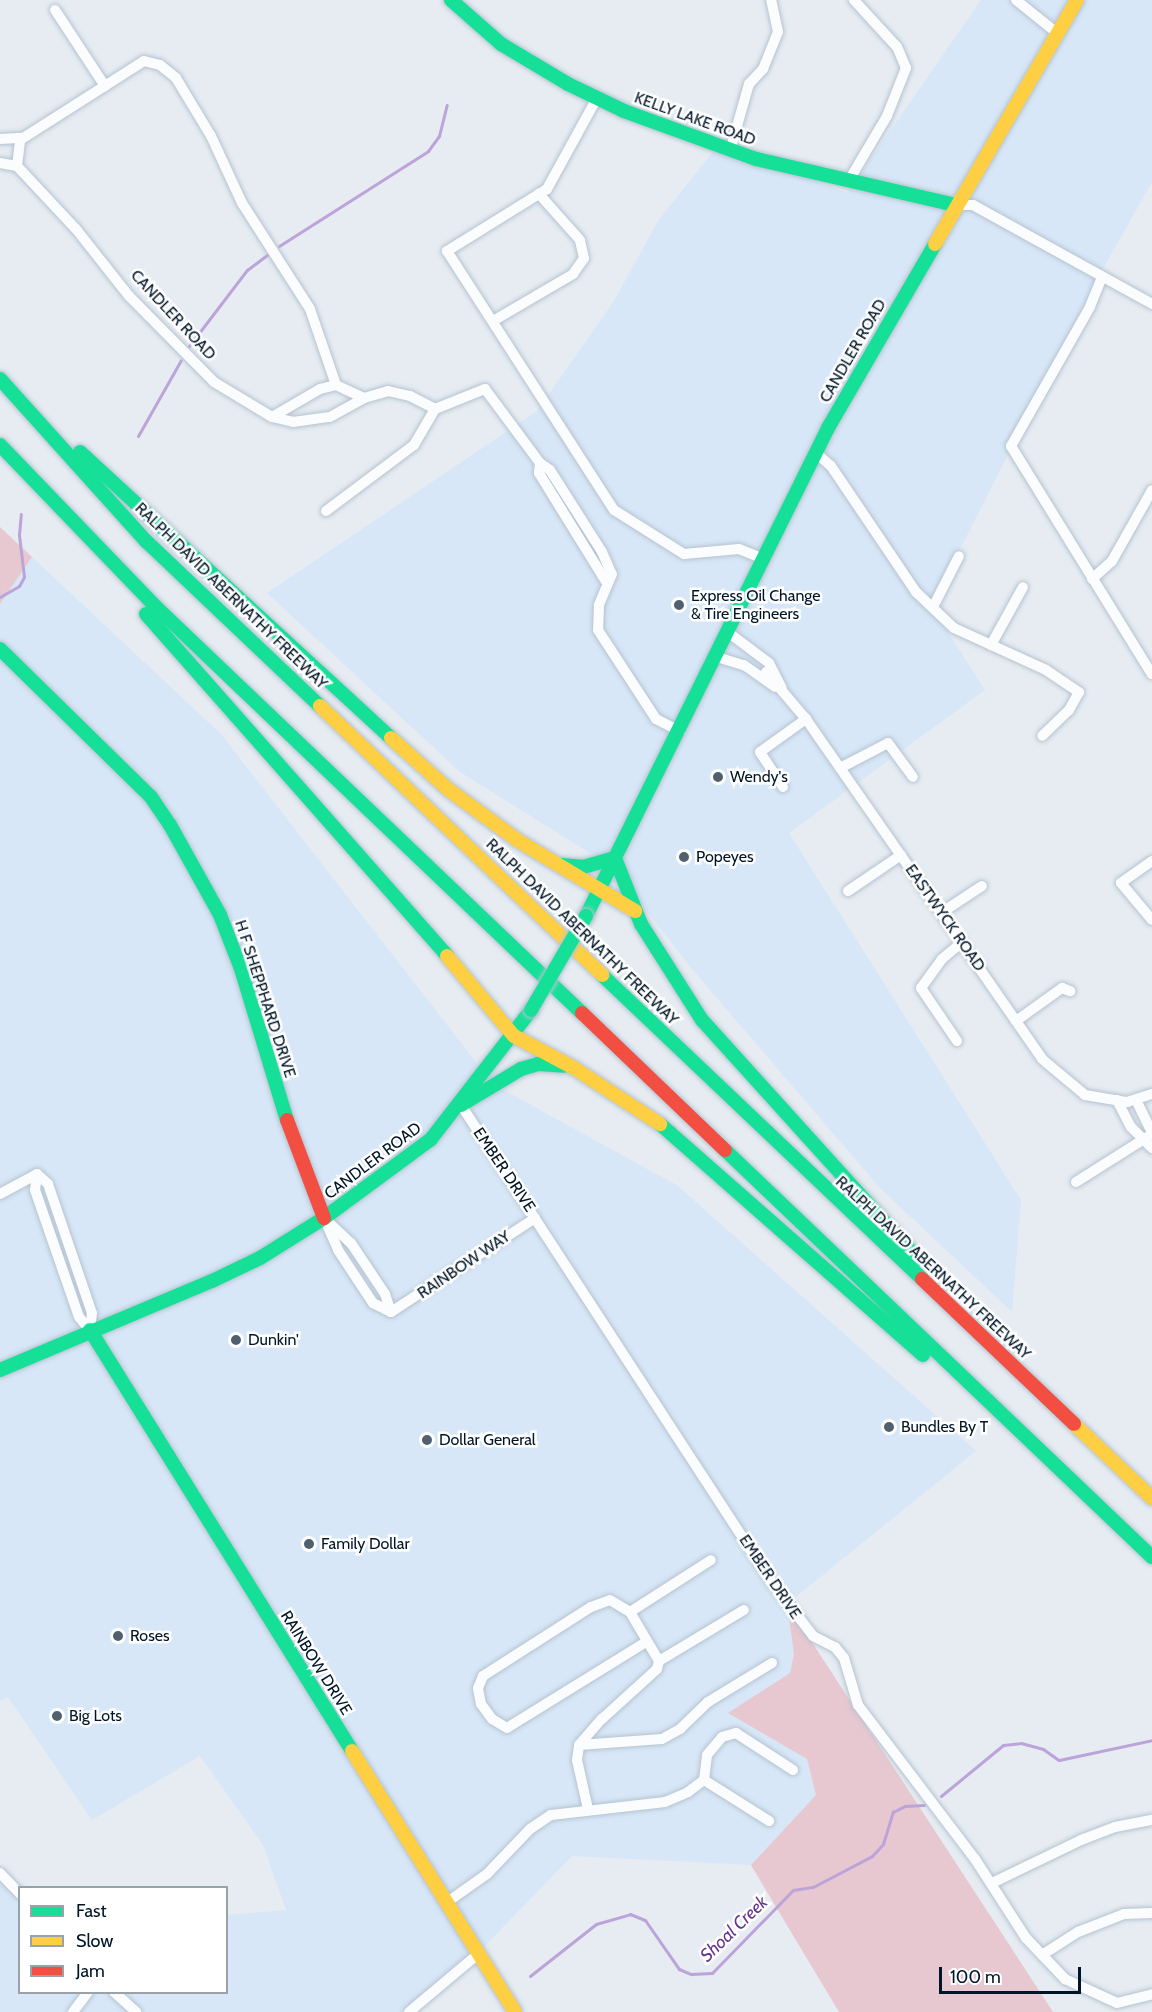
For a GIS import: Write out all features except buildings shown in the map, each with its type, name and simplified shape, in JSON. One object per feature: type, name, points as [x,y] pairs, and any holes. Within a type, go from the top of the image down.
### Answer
[{"type":"main road","name":"KELLY LAKE ROAD","points":[[451,0],[501,44],[597,98],[730,151],[848,182],[956,205]]},
{"type":"main road","name":"CANDLER ROAD","points":[[0,1370],[90,1330],[220,1278],[324,1218],[406,1160],[461,1105],[514,1036],[586,916],[729,633],[816,453],[956,205],[1077,0]]},
{"type":"main road","points":[[0,374],[243,606],[388,736],[483,816],[635,911]]},
{"type":"main road","name":"RALPH DAVID ABERNATHY FREEWAY","points":[[0,379],[147,542],[1152,1498]]},
{"type":"main road","points":[[0,445],[396,895],[514,1036],[574,1068],[664,1127],[1150,1556]]},
{"type":"main road","points":[[29,477],[155,606],[1150,1556]]},
{"type":"main road","name":"H F SHEPPHARD DRIVE","points":[[0,649],[151,797],[170,825],[220,915],[238,960],[301,1165],[324,1218]]},
{"type":"main road","points":[[558,864],[583,867],[615,858],[635,911],[702,1020],[888,1228],[1062,1412]]},
{"type":"main road","points":[[461,1105],[487,1086],[538,1064],[574,1068]]},
{"type":"main road","name":"RAINBOW DRIVE","points":[[90,1330],[515,2012]]},
{"type":"street","points":[[730,151],[749,84],[764,69],[778,32],[771,0]]},
{"type":"street","points":[[848,182],[887,116],[906,68],[897,47],[854,0]]},
{"type":"street","points":[[1017,0],[1057,33]]},
{"type":"street","points":[[55,10],[105,86]]},
{"type":"street","points":[[0,139],[22,138],[144,61],[160,65],[176,78],[211,136],[242,202],[310,309],[336,385]]},
{"type":"street","points":[[597,98],[555,179],[539,194],[447,251],[614,510],[684,554],[739,549],[764,559]]},
{"type":"street","points":[[0,163],[17,166],[22,138]]},
{"type":"street","name":"CANDLER ROAD","points":[[17,166],[76,229],[129,296],[214,382],[273,417]]},
{"type":"street","points":[[493,321],[573,274],[584,258],[580,240],[539,194]]},
{"type":"street","points":[[956,205],[973,205],[1152,304]]},
{"type":"street","points":[[1102,277],[1090,307],[1011,446],[1152,674]]},
{"type":"street","points":[[273,417],[321,389],[336,385],[364,398]]},
{"type":"street","points":[[326,511],[414,445],[435,409],[485,389],[540,463],[550,470],[602,552],[612,574],[596,618],[598,630],[656,719],[680,731]]},
{"type":"street","points":[[273,417],[293,422],[330,417],[364,398],[388,392],[410,396],[435,409]]},
{"type":"street","points":[[816,453],[831,466],[916,592],[954,628],[1046,670],[1079,692],[1069,710],[1042,736]]},
{"type":"street","points":[[1092,579],[1112,561],[1152,490]]},
{"type":"street","points":[[933,607],[959,556]]},
{"type":"street","points":[[991,645],[1023,587]]},
{"type":"street","name":"EASTWYCK ROAD","points":[[729,633],[806,719],[1042,1059],[1084,1095],[1137,1102]]},
{"type":"street","name":"EASTWYCK ROAD","points":[[717,657],[778,673],[783,691]]},
{"type":"street","points":[[783,787],[760,752],[806,719]]},
{"type":"street","points":[[840,768],[888,743],[913,777]]},
{"type":"street","points":[[848,891],[901,855]]},
{"type":"street","points":[[1152,861],[1120,883],[1152,920]]},
{"type":"street","points":[[942,913],[982,886]]},
{"type":"street","points":[[957,1041],[921,988],[942,958],[962,942]]},
{"type":"street","points":[[1017,1021],[1062,988],[1070,991]]},
{"type":"street","points":[[1076,1182],[1147,1145],[1152,1134],[1137,1102],[1152,1094]]},
{"type":"street","points":[[1117,1100],[1147,1145]]},
{"type":"street","name":"EMBER DRIVE","points":[[461,1105],[792,1612],[813,1636],[835,1647],[844,1658],[858,1705],[992,1883],[1026,1938],[1065,1979],[1117,2003],[1152,1994]]},
{"type":"street","points":[[0,1194],[37,1174],[35,1190],[79,1317],[90,1330]]},
{"type":"street","points":[[324,1218],[351,1243],[386,1294],[391,1312]]},
{"type":"street","points":[[324,1218],[338,1250],[373,1304],[391,1312]]},
{"type":"street","name":"RAINBOW WAY","points":[[391,1312],[536,1218]]},
{"type":"street","points":[[630,1612],[711,1560]]},
{"type":"street","points":[[646,1642],[507,1728],[492,1719],[481,1704],[478,1688],[483,1676],[591,1607],[610,1600],[630,1612],[659,1661]]},
{"type":"street","points":[[588,1809],[577,1760],[579,1745],[602,1719],[657,1669],[659,1661],[744,1610]]},
{"type":"street","points":[[579,1745],[662,1739],[680,1729],[708,1702],[772,1663]]},
{"type":"street","points":[[704,1780],[707,1755],[722,1737],[736,1733],[793,1770]]},
{"type":"street","points":[[446,1903],[508,1856],[537,1824],[551,1815],[665,1802],[704,1780]]},
{"type":"street","points":[[704,1780],[770,1821]]},
{"type":"street","points":[[992,1883],[1081,1840],[1115,1827],[1152,1820]]},
{"type":"street","points":[[0,1873],[18,1892]]},
{"type":"street","points":[[1042,1955],[1078,1932],[1124,1914],[1152,1913]]},
{"type":"street","points":[[409,2012],[478,1954]]},
{"type":"street","points":[[73,2012],[86,1994]]},
{"type":"street","points":[[116,1994],[136,2012]]},
{"type":"shaded area","points":[[981,0],[1152,0],[1152,182],[1100,274],[931,606],[985,690],[789,833],[1021,1200],[1012,1312],[880,1188],[692,969],[611,866],[460,772],[267,593],[537,411],[614,301],[658,221],[719,144],[847,193]]},
{"type":"shaded area","points":[[0,527],[32,557],[0,604]]},
{"type":"shaded area","points":[[32,557],[221,734],[493,1084],[678,1186],[976,1451],[787,1604],[794,1654],[790,1673],[728,1713],[807,1758],[816,1795],[751,1865],[572,1856],[475,1956],[408,2012],[0,2012],[0,1865],[20,1886],[18,1886],[18,1994],[228,1994],[228,1915],[286,1910],[263,1845],[200,1756],[92,1820],[8,1697],[0,1701],[0,604]]},
{"type":"shaded area","points":[[787,1604],[1053,2012],[839,2012],[751,1865],[816,1795],[807,1759],[728,1713],[790,1673],[794,1654]]},
{"type":"waterway","points":[[279,246],[428,151],[439,136],[447,105]]},
{"type":"waterway","points":[[189,346],[247,270],[267,255]]},
{"type":"waterway","points":[[138,436],[181,360]]},
{"type":"waterway","points":[[0,597],[19,586],[24,577],[19,535],[21,514]]},
{"type":"waterway","name":"Shoal Creek","points":[[941,1796],[1003,1745],[1021,1743],[1043,1749],[1059,1760],[1152,1740]]},
{"type":"waterway","name":"Shoal Creek","points":[[530,1976],[596,1924],[630,1914],[645,1920],[679,1969],[691,1974],[712,1973],[793,1890],[813,1887],[872,1856],[883,1844],[893,1812],[905,1806],[924,1805]]},
{"type":"traffic: fast","points":[[451,0],[501,44],[568,84],[624,111],[756,159],[956,205]]},
{"type":"traffic: fast","points":[[586,916],[828,428],[935,244]]},
{"type":"traffic: fast","points":[[0,379],[147,542],[320,706]]},
{"type":"traffic: fast","points":[[0,445],[155,606],[582,1013]]},
{"type":"traffic: fast","points":[[80,452],[391,738]]},
{"type":"traffic: fast","points":[[146,614],[447,956]]},
{"type":"traffic: fast","points":[[0,649],[151,797],[170,825],[220,915],[241,969],[287,1120]]},
{"type":"traffic: fast","points":[[562,865],[583,867],[615,858],[641,924],[702,1020],[918,1259]]},
{"type":"traffic: fast","points":[[531,1010],[586,916]]},
{"type":"traffic: fast","points":[[602,975],[922,1279]]},
{"type":"traffic: fast","points":[[0,1370],[212,1281],[260,1258],[324,1218],[431,1139],[531,1010]]},
{"type":"traffic: fast","points":[[461,1105],[521,1069],[538,1064],[564,1066]]},
{"type":"traffic: fast","points":[[660,1124],[923,1355]]},
{"type":"traffic: fast","points":[[725,1150],[1152,1557]]},
{"type":"traffic: fast","points":[[90,1330],[352,1751]]},
{"type":"traffic: slow","points":[[935,244],[1077,0]]},
{"type":"traffic: slow","points":[[320,706],[602,975]]},
{"type":"traffic: slow","points":[[391,738],[449,790],[517,840],[635,911]]},
{"type":"traffic: slow","points":[[447,956],[514,1036],[574,1068],[660,1124]]},
{"type":"traffic: slow","points":[[1074,1424],[1152,1498]]},
{"type":"traffic: slow","points":[[352,1751],[515,2012]]},
{"type":"traffic: jam","points":[[582,1013],[725,1150]]},
{"type":"traffic: jam","points":[[287,1120],[324,1218]]},
{"type":"traffic: jam","points":[[922,1279],[1074,1424]]},
{"type":"place","name":"Express Oil Change & Tire Engineers","points":[[679,605]]},
{"type":"place","name":"Wendy's","points":[[718,777]]},
{"type":"place","name":"Popeyes","points":[[684,857]]},
{"type":"place","name":"Dunkin'","points":[[236,1340]]},
{"type":"place","name":"Bundles By T","points":[[889,1427]]},
{"type":"place","name":"Dollar General","points":[[427,1440]]},
{"type":"place","name":"Family Dollar","points":[[309,1544]]},
{"type":"place","name":"Roses","points":[[118,1636]]},
{"type":"place","name":"Big Lots","points":[[57,1716]]}]
